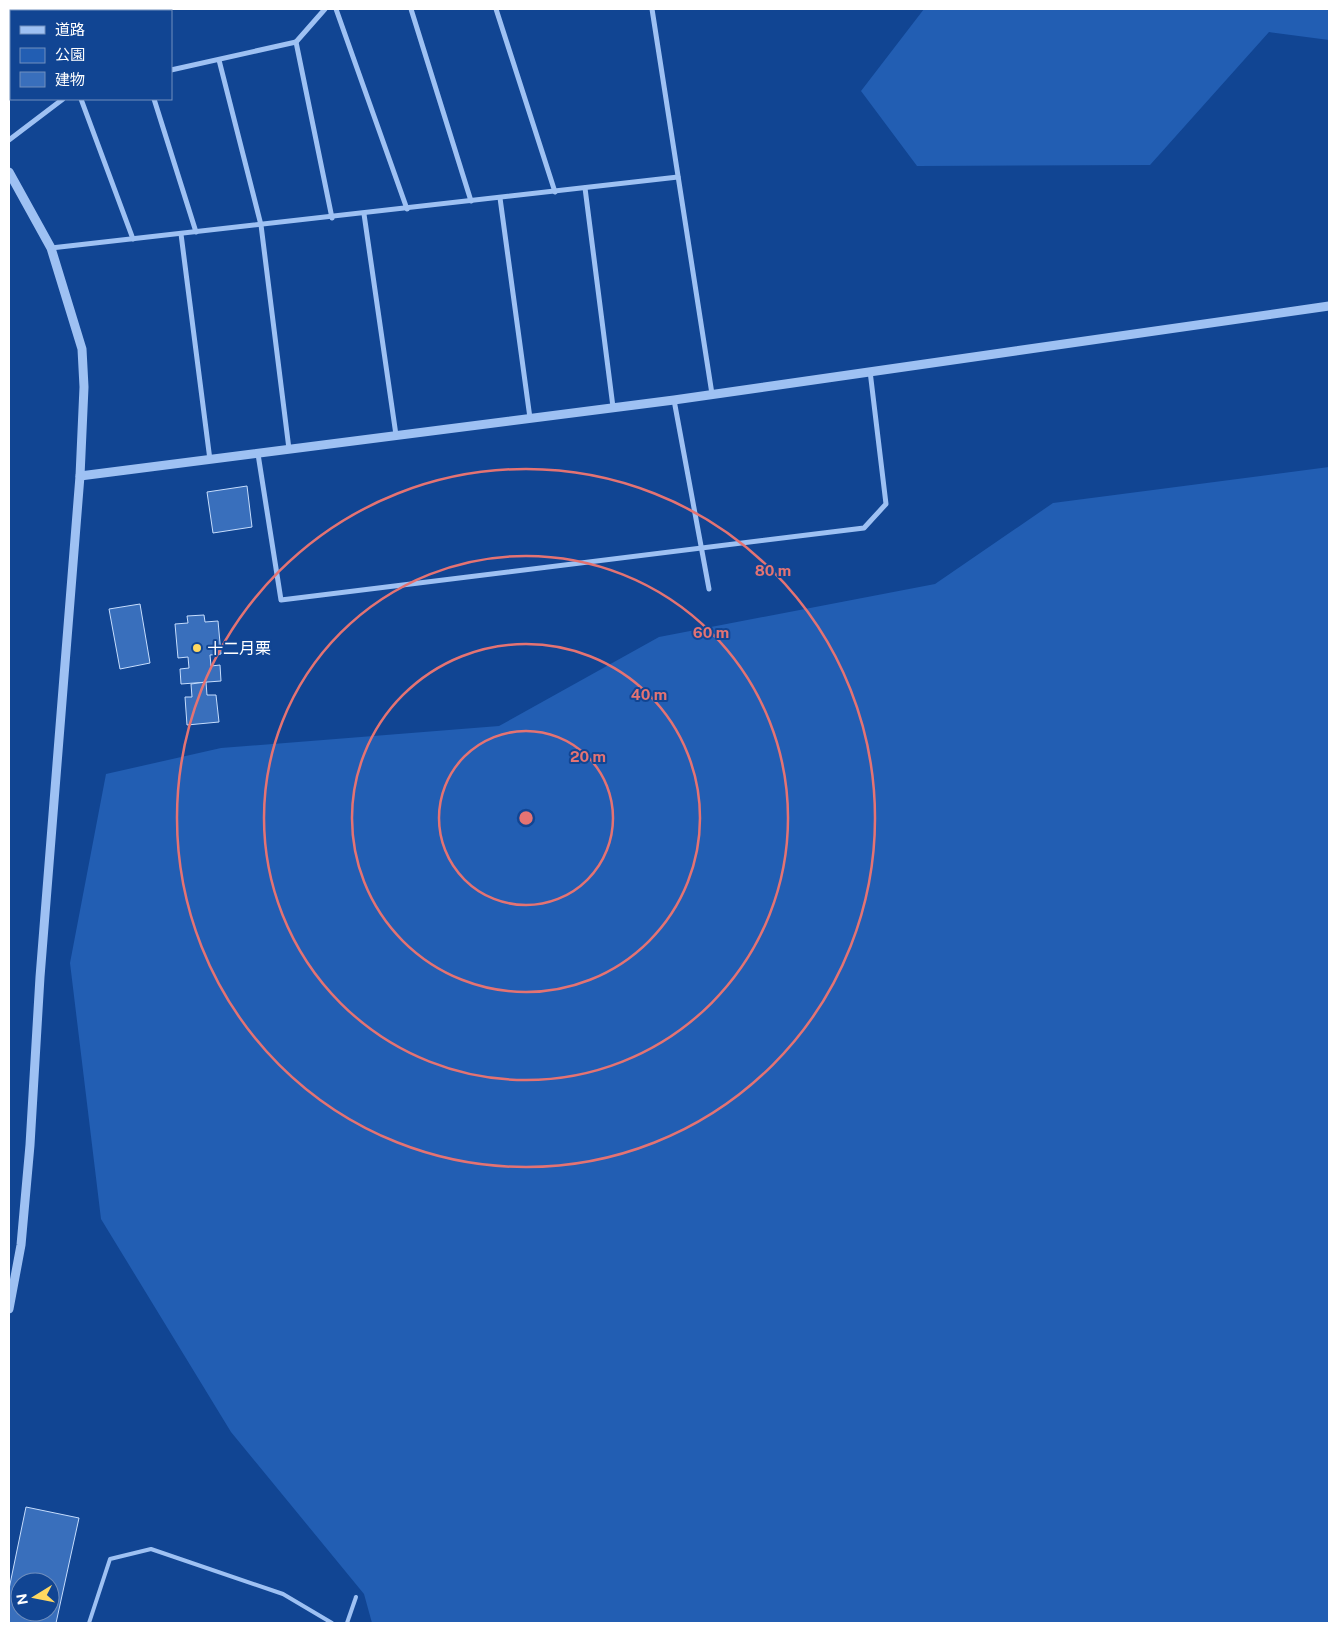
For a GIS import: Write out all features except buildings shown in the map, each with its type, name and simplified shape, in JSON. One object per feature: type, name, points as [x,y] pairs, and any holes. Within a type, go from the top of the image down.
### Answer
[{"type":"street","points":[[172,70],[296,42],[325,9]]},
{"type":"street","points":[[336,9],[407,209]]},
{"type":"street","points":[[411,9],[471,201]]},
{"type":"street","points":[[496,9],[555,192]]},
{"type":"street","points":[[652,9],[712,394]]},
{"type":"street","points":[[296,42],[332,218]]},
{"type":"street","points":[[218,60],[260,225],[289,449]]},
{"type":"street","points":[[9,140],[62,100]]},
{"type":"street","points":[[81,100],[133,239]]},
{"type":"street","points":[[154,100],[196,232]]},
{"type":"street","points":[[9,172],[51,248],[82,349],[84,387],[80,476],[40,977],[30,1145],[21,1244],[9,1309]]},
{"type":"street","points":[[51,248],[332,218],[678,177]]},
{"type":"street","points":[[585,188],[613,407]]},
{"type":"street","points":[[500,198],[530,418]]},
{"type":"street","points":[[364,214],[396,435]]},
{"type":"street","points":[[182,234],[210,460]]},
{"type":"street","points":[[80,476],[674,400],[1329,306]]},
{"type":"street","points":[[258,454],[281,600],[864,528],[886,504],[870,371]]},
{"type":"street","points":[[674,400],[709,589]]},
{"type":"lane","points":[[89,1623],[110,1559],[151,1549],[283,1594],[332,1623]]},
{"type":"lane","points":[[347,1623],[356,1597]]},
{"type":"green space","points":[[924,9],[1329,9],[1329,40],[1269,32],[1150,165],[917,166],[861,91]]},
{"type":"green space","points":[[1329,467],[1329,1623],[372,1623],[364,1594],[231,1432],[101,1219],[70,963],[106,774],[221,748],[499,726],[659,637],[935,584],[1053,503]]},
{"type":"place","name":"十二月栗","points":[[197,648]]}]
